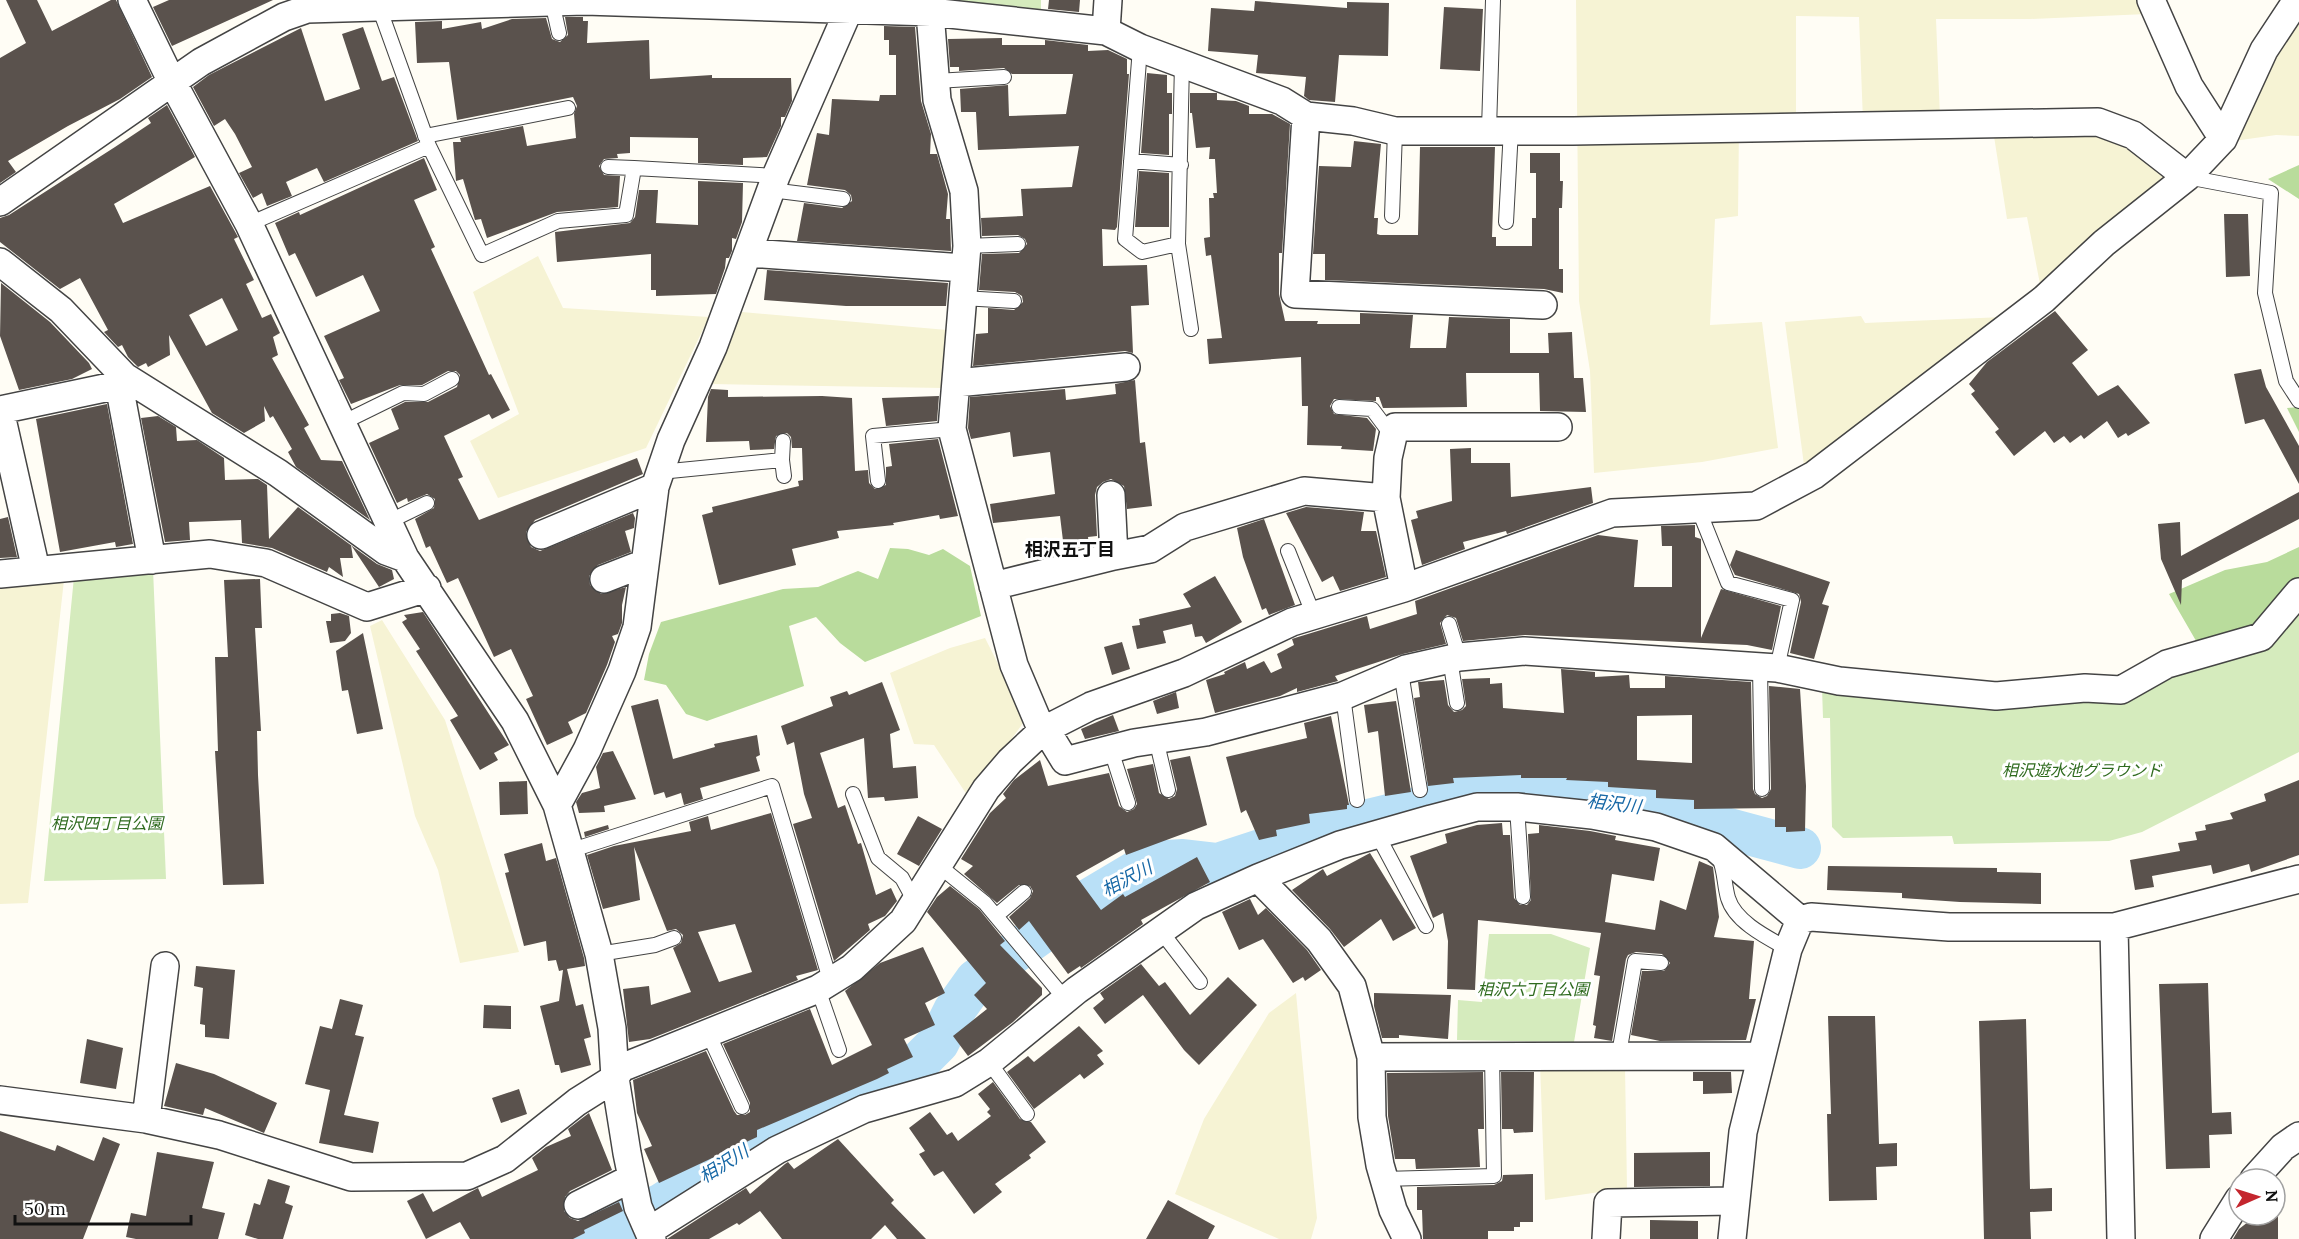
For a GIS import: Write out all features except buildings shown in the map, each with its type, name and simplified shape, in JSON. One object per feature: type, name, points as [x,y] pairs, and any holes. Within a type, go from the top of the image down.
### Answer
[{"type":"street","points":[[132,0],[249,224],[405,558],[515,721],[557,805],[599,954],[612,1028],[615,1078],[632,1178],[646,1225],[777,1150],[864,1109],[955,1083],[989,1062],[1066,1000],[1196,906],[1340,845],[1477,807],[1517,807],[1592,815],[1656,827],[1714,847],[1800,920]]},
{"type":"street","points":[[1106,31],[1108,0]]},
{"type":"street","points":[[2151,0],[2189,86],[2223,139]]},
{"type":"street","points":[[0,1100],[146,1119],[219,1135],[351,1178],[467,1176],[505,1159],[577,1102],[615,1078],[621,1068],[824,986],[874,950],[903,921],[986,789],[1010,761],[1042,731],[1091,706],[1184,673],[1292,622],[1404,588],[1611,513],[1756,506],[1814,474],[2044,298],[2104,243],[2187,177],[2223,139],[2264,50],[2297,0]]},
{"type":"street","points":[[0,202],[173,82],[236,42],[284,17],[307,9],[585,1],[930,6],[1106,31],[1140,48],[1281,101],[1306,116],[1353,121],[1395,131],[2097,122],[2133,135],[2187,177]]},
{"type":"street","points":[[557,805],[587,750],[622,671],[637,627],[658,479],[749,253],[773,183],[850,5]]},
{"type":"street","points":[[930,6],[937,100],[964,191],[966,257],[952,429],[1014,664],[1042,731],[1051,738],[1065,761],[1156,739],[1206,732],[1343,696],[1401,672],[1454,658],[1524,651],[1769,668],[1839,681],[1996,696],[2085,688],[2121,690],[2167,664],[2261,637],[2299,592]]},
{"type":"street","points":[[1306,116],[1295,294],[1543,305]]},
{"type":"street","points":[[749,253],[966,257]]},
{"type":"street","points":[[0,262],[61,310],[122,381],[278,473],[386,551],[405,558]]},
{"type":"street","points":[[956,383],[1126,367]]},
{"type":"street","points":[[36,570],[0,410],[122,381]]},
{"type":"street","points":[[122,381],[152,560]]},
{"type":"street","points":[[1404,588],[1386,498],[1388,458],[1395,427],[1558,427]]},
{"type":"street","points":[[541,535],[658,479]]},
{"type":"street","points":[[993,586],[1150,549],[1185,526],[1304,491],[1386,498]]},
{"type":"street","points":[[1111,495],[1114,556]]},
{"type":"street","points":[[0,574],[210,554],[266,563],[366,607],[427,588]]},
{"type":"street","points":[[604,579],[645,563]]},
{"type":"street","points":[[1258,878],[1319,940],[1352,986],[1371,1057],[1372,1117],[1383,1179],[1393,1210],[1407,1239]]},
{"type":"street","points":[[1732,1239],[1734,1201],[1743,1132],[1788,949],[1794,929],[1800,920],[1810,917],[1949,927],[2114,927],[2299,879]]},
{"type":"street","points":[[2114,927],[2121,1239]]},
{"type":"street","points":[[146,1119],[165,966]]},
{"type":"street","points":[[1371,1057],[1619,1054],[1760,1056]]},
{"type":"street","points":[[2265,1167],[2283,1147],[2299,1136]]},
{"type":"street","points":[[578,1205],[632,1178]]},
{"type":"street","points":[[1606,1239],[1608,1203],[1734,1201]]},
{"type":"street","points":[[2214,1239],[2227,1218]]},
{"type":"lane","points":[[1493,0],[1506,222]]},
{"type":"lane","points":[[552,2],[559,33]]},
{"type":"lane","points":[[379,7],[427,141],[482,255],[558,221],[626,215],[634,168]]},
{"type":"lane","points":[[1140,48],[1125,239],[1142,252],[1178,244]]},
{"type":"lane","points":[[1182,63],[1178,244],[1191,329]]},
{"type":"lane","points":[[936,81],[1005,77]]},
{"type":"lane","points":[[249,224],[427,141],[568,108]]},
{"type":"lane","points":[[1392,216],[1395,131]]},
{"type":"lane","points":[[1131,161],[1181,165]]},
{"type":"lane","points":[[608,167],[773,183],[843,199]]},
{"type":"lane","points":[[2187,177],[2271,193],[2265,293],[2286,381],[2299,401]]},
{"type":"lane","points":[[966,257],[1017,244]]},
{"type":"lane","points":[[962,298],[1014,301]]},
{"type":"lane","points":[[342,423],[404,393],[424,394],[452,380]]},
{"type":"lane","points":[[1339,407],[1372,409],[1393,437]]},
{"type":"lane","points":[[878,481],[873,436],[952,429]]},
{"type":"lane","points":[[783,441],[784,476]]},
{"type":"lane","points":[[658,479],[782,460]]},
{"type":"lane","points":[[388,522],[428,503]]},
{"type":"lane","points":[[1698,508],[1728,583],[1792,600],[1769,668],[1762,789]]},
{"type":"lane","points":[[1288,551],[1314,616]]},
{"type":"lane","points":[[1449,624],[1457,703]]},
{"type":"lane","points":[[1401,672],[1420,790]]},
{"type":"lane","points":[[1343,696],[1357,800]]},
{"type":"lane","points":[[1156,739],[1168,790]]},
{"type":"lane","points":[[1111,750],[1128,803]]},
{"type":"lane","points":[[569,851],[772,786],[839,1050]]},
{"type":"lane","points":[[853,794],[878,858],[902,879],[915,902]]},
{"type":"lane","points":[[1517,807],[1522,897]]},
{"type":"lane","points":[[1377,834],[1426,926]]},
{"type":"lane","points":[[1714,847],[1725,872],[1728,899],[1737,914],[1788,949]]},
{"type":"lane","points":[[938,864],[985,903],[1066,1000]]},
{"type":"lane","points":[[996,916],[1024,892]]},
{"type":"lane","points":[[1160,930],[1200,982]]},
{"type":"lane","points":[[599,954],[655,945],[674,938]]},
{"type":"lane","points":[[1619,1054],[1635,962],[1662,963]]},
{"type":"lane","points":[[708,1033],[742,1107]]},
{"type":"lane","points":[[1383,1179],[1494,1176],[1492,1055]]},
{"type":"lane","points":[[989,1062],[1027,1114]]},
{"type":"shaded area","points":[[1576,0],[2141,0],[2147,14],[2030,19],[1936,19],[1940,117],[1863,121],[1859,17],[1796,16],[1796,123],[1739,126],[1738,216],[1715,219],[1710,325],[1762,322],[1778,448],[1702,462],[1594,473],[1590,371],[1579,301]]},
{"type":"shaded area","points":[[2299,13],[2299,136],[2276,135],[2234,141],[2270,57]]},
{"type":"shaded area","points":[[1993,130],[2078,132],[2105,137],[2138,153],[2166,177],[2040,284],[2027,217],[2007,219]]},
{"type":"shaded area","points":[[538,256],[563,308],[709,317],[646,448],[498,498],[470,441],[519,414],[473,292]]},
{"type":"shaded area","points":[[742,312],[947,330],[943,388],[711,384]]},
{"type":"shaded area","points":[[1861,316],[1865,323],[2003,317],[1804,465],[1785,322]]},
{"type":"shaded area","points":[[64,580],[28,903],[0,904],[0,587]]},
{"type":"shaded area","points":[[382,620],[445,720],[519,952],[460,963],[438,870],[415,816],[370,626]]},
{"type":"shaded area","points":[[985,638],[1026,719],[969,798],[934,745],[914,744],[890,673],[950,648]]},
{"type":"shaded area","points":[[1296,993],[1317,1218],[1311,1239],[1279,1239],[1175,1194],[1204,1119],[1269,1013]]},
{"type":"shaded area","points":[[1540,1064],[1625,1067],[1627,1188],[1545,1200]]},
{"type":"green space","points":[[933,0],[1041,0],[1041,12]]},
{"type":"green space","points":[[2299,165],[2299,199],[2268,179]]},
{"type":"green space","points":[[2299,407],[2299,432],[2287,408]]},
{"type":"green space","points":[[2299,547],[2299,583],[2253,628],[2199,646],[2169,594],[2225,570],[2267,562]]},
{"type":"green space","points":[[890,548],[908,549],[929,555],[943,549],[970,566],[981,616],[865,662],[840,643],[816,617],[789,626],[804,686],[707,721],[686,714],[666,685],[644,680],[649,654],[661,622],[783,589],[818,587],[858,571],[878,579]]},
{"type":"green space","name":"相沢四丁目公園","points":[[153,569],[166,879],[44,881],[74,577]]},
{"type":"green space","name":"相沢遊水池グラウンド","points":[[2299,609],[2299,752],[2142,832],[2109,841],[1954,844],[1952,836],[1843,838],[1832,827],[1830,718],[1823,718],[1822,688],[2080,700]]},
{"type":"green space","name":"相沢六丁目公園","points":[[1489,934],[1551,934],[1590,948],[1574,1042],[1457,1040],[1458,1000],[1482,1002]]},
{"type":"waterway","name":"相沢川","points":[[589,1239],[662,1204],[768,1136],[822,1111],[870,1093],[916,1065],[938,1043],[954,1011],[976,980],[1083,903],[1152,862],[1183,860],[1218,864],[1307,835],[1414,809],[1458,793],[1493,789],[1651,808],[1800,848]]},
{"type":"district","name":"相沢五丁目","points":[[1070,550]]}]
